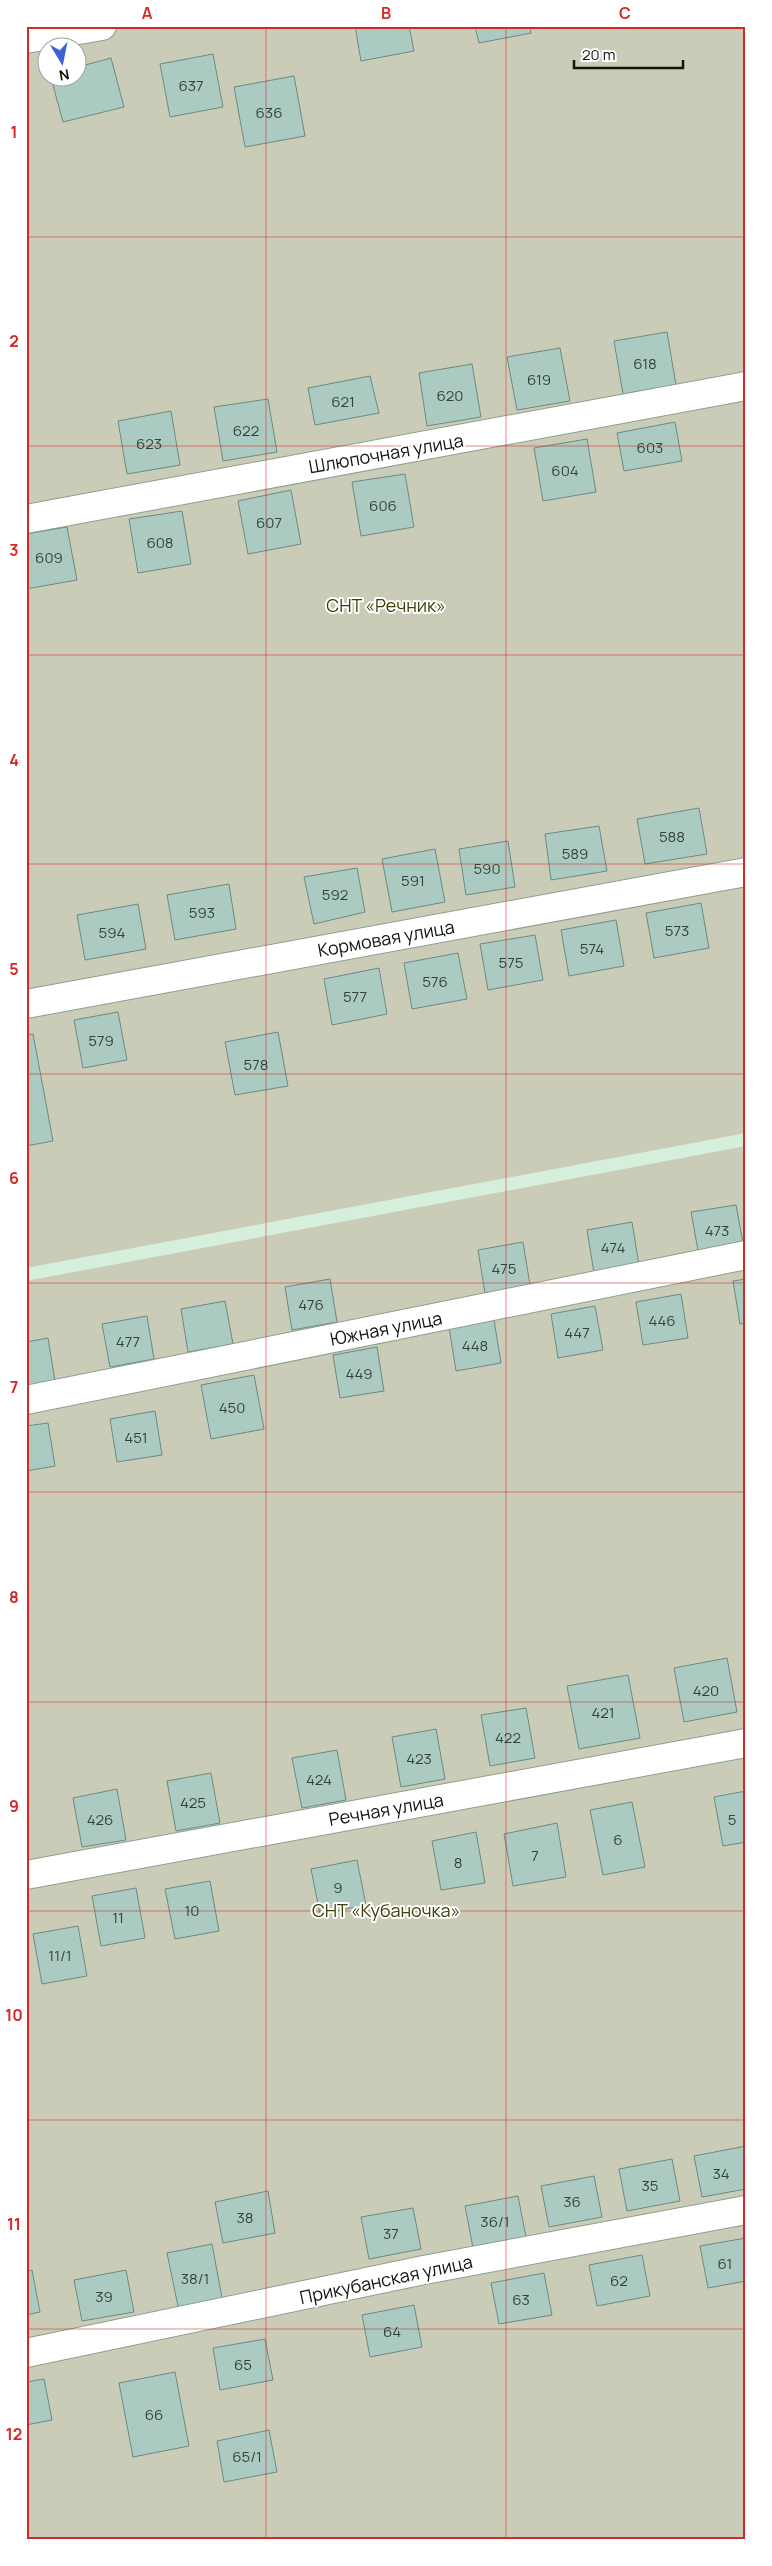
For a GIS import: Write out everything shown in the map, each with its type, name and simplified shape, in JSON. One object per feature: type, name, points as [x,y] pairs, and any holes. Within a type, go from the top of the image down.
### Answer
[{"type":"street","points":[[26,39],[102,26]]},
{"type":"street","name":"Шлюпочная улица","points":[[26,520],[746,386]]},
{"type":"street","name":"Кормовая улица","points":[[26,1004],[746,872]]},
{"type":"street","name":"Южная улица","points":[[26,1400],[746,1255]]},
{"type":"street","name":"Речная улица","points":[[26,1874],[746,1743]]},
{"type":"street","name":"Прикубанская улица","points":[[26,2353],[424,2270],[746,2210]]},
{"type":"green space","name":"СНТ «Речник»","points":[[26,26],[746,26],[746,1133],[26,1268]]},
{"type":"green space","name":"СНТ «Кубаночка»","points":[[746,1146],[746,2540],[26,2540],[26,1281]]},
{"type":"building","points":[[355,26],[409,26],[414,51],[361,61]]},
{"type":"building","points":[[475,26],[530,26],[531,33],[479,43]]},
{"type":"building","points":[[213,54],[223,107],[170,117],[160,64]]},
{"type":"building","points":[[111,58],[124,107],[63,122],[54,88],[88,88],[88,64]]},
{"type":"building","points":[[294,76],[305,136],[245,147],[234,87]]},
{"type":"building","points":[[667,332],[676,385],[623,394],[614,341]]},
{"type":"building","points":[[560,348],[570,401],[517,410],[507,357]]},
{"type":"building","points":[[472,364],[481,417],[427,426],[419,373]]},
{"type":"building","points":[[370,376],[379,413],[315,425],[308,388]]},
{"type":"building","points":[[268,399],[277,452],[223,461],[214,407]]},
{"type":"building","points":[[171,411],[180,465],[127,474],[118,421]]},
{"type":"building","points":[[675,422],[682,461],[624,471],[617,433]]},
{"type":"building","points":[[587,439],[596,492],[543,501],[534,448]]},
{"type":"building","points":[[405,474],[414,527],[361,536],[352,482]]},
{"type":"building","points":[[291,490],[301,544],[248,554],[238,501]]},
{"type":"building","points":[[182,511],[191,564],[138,573],[129,519]]},
{"type":"building","points":[[67,527],[77,580],[26,589],[26,534]]},
{"type":"building","points":[[699,808],[707,854],[645,864],[637,819]]},
{"type":"building","points":[[599,826],[607,871],[551,880],[545,834]]},
{"type":"building","points":[[508,841],[515,887],[466,895],[459,849]]},
{"type":"building","points":[[435,849],[445,902],[392,912],[382,859]]},
{"type":"building","points":[[357,868],[365,912],[314,924],[304,877]]},
{"type":"building","points":[[229,884],[236,929],[175,940],[167,895]]},
{"type":"building","points":[[701,903],[709,948],[654,958],[646,913]]},
{"type":"building","points":[[138,904],[146,949],[85,960],[77,915]]},
{"type":"building","points":[[616,920],[624,966],[569,976],[561,930]]},
{"type":"building","points":[[535,935],[543,980],[488,990],[480,944]]},
{"type":"building","points":[[458,953],[467,999],[412,1009],[404,963]]},
{"type":"building","points":[[379,968],[387,1014],[332,1025],[324,979]]},
{"type":"building","points":[[118,1012],[127,1060],[83,1068],[74,1020]]},
{"type":"building","points":[[278,1032],[288,1086],[235,1095],[225,1042]]},
{"type":"building","points":[[33,1034],[53,1141],[26,1146],[26,1035]]},
{"type":"building","points":[[736,1205],[744,1248],[699,1256],[691,1212]]},
{"type":"building","points":[[632,1222],[639,1265],[594,1273],[587,1230]]},
{"type":"building","points":[[523,1242],[530,1285],[485,1293],[478,1250]]},
{"type":"building","points":[[330,1279],[337,1322],[292,1330],[285,1287]]},
{"type":"building","points":[[746,1279],[746,1323],[740,1324],[733,1281]]},
{"type":"building","points":[[681,1294],[688,1338],[643,1345],[636,1302]]},
{"type":"building","points":[[225,1301],[233,1344],[188,1352],[181,1309]]},
{"type":"building","points":[[595,1306],[603,1350],[558,1358],[551,1314]]},
{"type":"building","points":[[147,1316],[154,1359],[110,1367],[102,1324]]},
{"type":"building","points":[[494,1320],[501,1363],[456,1371],[449,1327]]},
{"type":"building","points":[[48,1338],[55,1381],[26,1386],[26,1342]]},
{"type":"building","points":[[377,1347],[384,1391],[340,1398],[333,1355]]},
{"type":"building","points":[[254,1375],[264,1429],[211,1439],[201,1385]]},
{"type":"building","points":[[155,1411],[162,1455],[117,1462],[110,1419]]},
{"type":"building","points":[[48,1423],[55,1466],[26,1471],[26,1426]]},
{"type":"building","points":[[727,1658],[737,1712],[684,1722],[674,1668]]},
{"type":"building","points":[[628,1675],[640,1738],[579,1749],[567,1686]]},
{"type":"building","points":[[526,1708],[535,1758],[490,1766],[481,1715]]},
{"type":"building","points":[[436,1729],[445,1779],[401,1787],[392,1737]]},
{"type":"building","points":[[337,1750],[346,1800],[302,1808],[292,1758]]},
{"type":"building","points":[[211,1773],[220,1823],[176,1831],[167,1781]]},
{"type":"building","points":[[117,1789],[126,1840],[82,1847],[73,1798]]},
{"type":"building","points":[[746,1791],[746,1842],[723,1846],[714,1797]]},
{"type":"building","points":[[632,1802],[645,1867],[603,1875],[590,1810]]},
{"type":"building","points":[[557,1823],[566,1877],[513,1886],[504,1834]]},
{"type":"building","points":[[476,1832],[485,1883],[441,1890],[432,1841]]},
{"type":"building","points":[[357,1860],[366,1905],[320,1914],[311,1869]]},
{"type":"building","points":[[210,1881],[219,1931],[175,1939],[165,1889]]},
{"type":"building","points":[[136,1888],[145,1938],[101,1946],[92,1896]]},
{"type":"building","points":[[78,1926],[87,1976],[42,1984],[33,1934]]},
{"type":"building","points":[[746,2146],[746,2189],[702,2197],[694,2156]]},
{"type":"building","points":[[672,2159],[680,2201],[627,2211],[619,2169]]},
{"type":"building","points":[[594,2176],[602,2217],[549,2227],[541,2186]]},
{"type":"building","points":[[268,2191],[275,2233],[223,2243],[215,2202]]},
{"type":"building","points":[[518,2196],[526,2237],[473,2248],[465,2206]]},
{"type":"building","points":[[413,2208],[421,2249],[369,2259],[361,2217]]},
{"type":"building","points":[[746,2238],[746,2281],[708,2288],[700,2246]]},
{"type":"building","points":[[212,2244],[223,2303],[179,2311],[167,2253]]},
{"type":"building","points":[[642,2255],[650,2296],[597,2306],[589,2265]]},
{"type":"building","points":[[32,2270],[40,2312],[26,2315],[26,2272]]},
{"type":"building","points":[[126,2270],[134,2312],[82,2321],[74,2280]]},
{"type":"building","points":[[544,2273],[552,2315],[499,2324],[491,2283]]},
{"type":"building","points":[[414,2305],[422,2347],[370,2357],[362,2315]]},
{"type":"building","points":[[265,2339],[273,2380],[220,2390],[213,2348]]},
{"type":"building","points":[[175,2372],[189,2446],[133,2457],[119,2383]]},
{"type":"building","points":[[44,2379],[52,2420],[26,2425],[26,2382]]},
{"type":"building","points":[[269,2430],[277,2472],[224,2482],[217,2441]]}]
